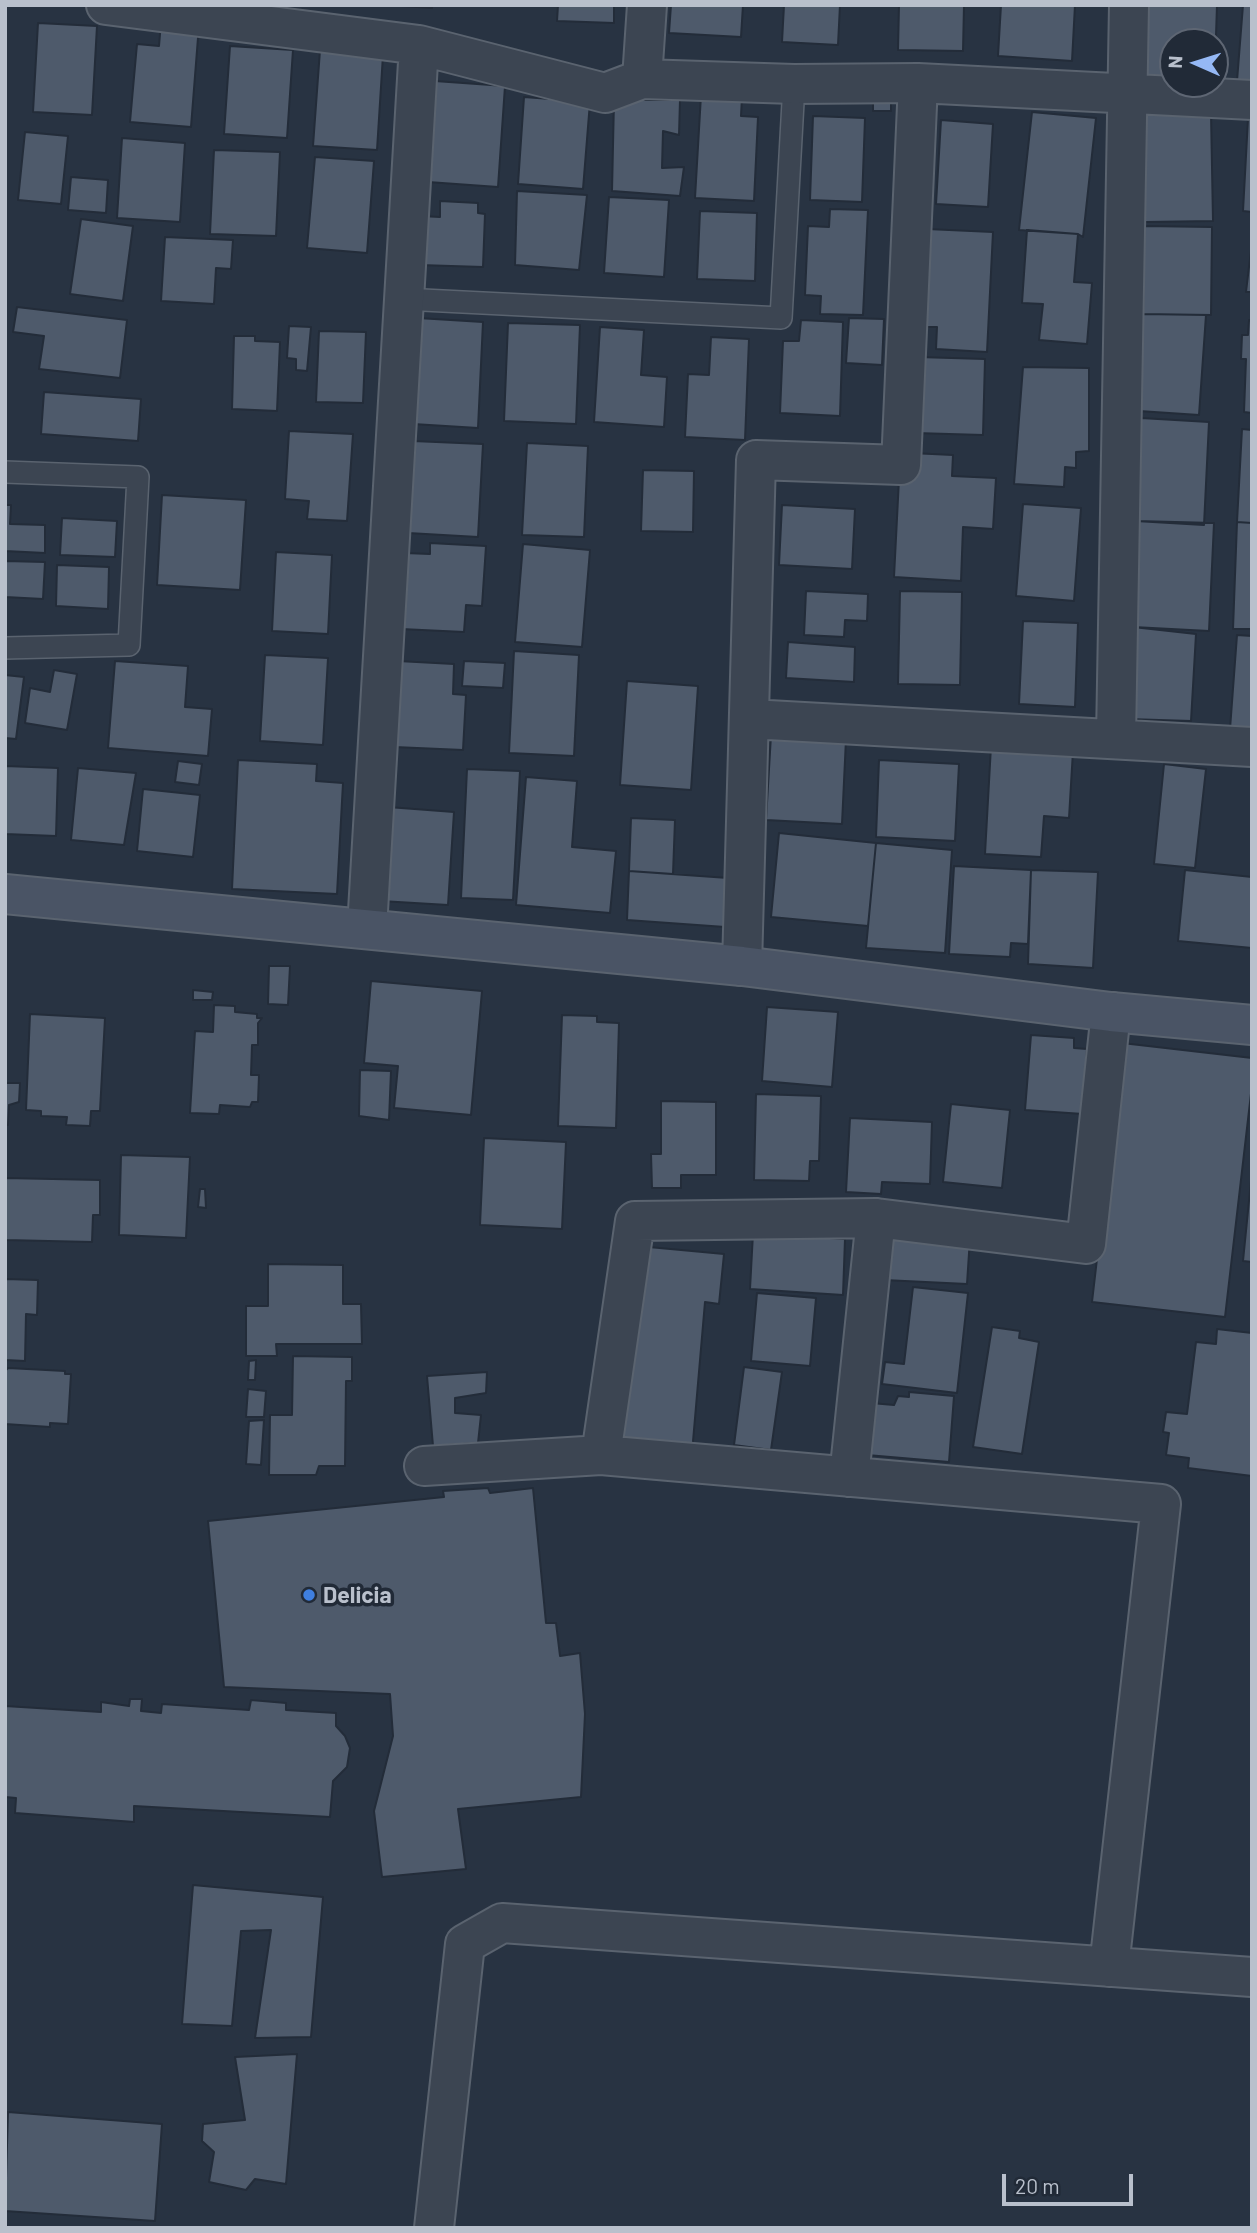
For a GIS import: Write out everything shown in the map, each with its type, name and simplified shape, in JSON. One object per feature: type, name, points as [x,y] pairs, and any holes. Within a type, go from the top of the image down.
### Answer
[{"type":"street","points":[[106,5],[419,46],[604,93],[642,79],[794,85],[918,83],[1252,100]]},
{"type":"street","points":[[642,79],[647,5]]},
{"type":"street","points":[[1116,737],[1129,5]]},
{"type":"street","points":[[367,928],[419,46]]},
{"type":"street","points":[[742,966],[756,460],[901,465],[918,83]]},
{"type":"street","points":[[750,719],[1116,737],[1252,747]]},
{"type":"street","points":[[5,894],[742,966],[1111,1012],[1252,1025]]},
{"type":"street","points":[[601,1455],[635,1221],[876,1218],[1086,1244],[1111,1012]]},
{"type":"street","points":[[849,1477],[876,1218]]},
{"type":"street","points":[[424,1466],[601,1455],[1161,1504],[1109,1967]]},
{"type":"street","points":[[434,2228],[465,1944],[502,1923],[1252,1977]]},
{"type":"lane","points":[[403,299],[781,318],[794,85]]},
{"type":"lane","points":[[5,472],[138,477],[129,645],[5,648]]},
{"type":"building","points":[[388,5],[432,5],[432,8]]},
{"type":"building","points":[[558,5],[614,5],[614,23],[557,21]]},
{"type":"building","points":[[671,5],[743,5],[741,37],[669,33]]},
{"type":"building","points":[[784,5],[840,5],[838,45],[782,42]]},
{"type":"building","points":[[899,5],[964,5],[963,51],[898,50]]},
{"type":"building","points":[[1001,5],[1075,5],[1072,61],[998,56]]},
{"type":"building","points":[[1147,5],[1217,5],[1216,28],[1159,28],[1159,80],[1143,79]]},
{"type":"building","points":[[1243,5],[1252,5],[1252,83],[1237,81]]},
{"type":"building","points":[[161,22],[199,25],[191,127],[130,122],[137,44],[159,46]]},
{"type":"building","points":[[38,23],[97,26],[92,115],[33,112]]},
{"type":"building","points":[[230,46],[293,50],[287,138],[224,134]]},
{"type":"building","points":[[320,50],[383,55],[377,150],[313,146]]},
{"type":"building","points":[[435,81],[505,86],[498,187],[428,182]]},
{"type":"building","points":[[891,92],[891,111],[873,111],[873,93]]},
{"type":"building","points":[[701,95],[742,97],[741,116],[758,117],[754,201],[695,198]]},
{"type":"building","points":[[524,97],[590,102],[583,189],[518,184]]},
{"type":"building","points":[[614,100],[680,100],[679,135],[663,131],[662,168],[684,167],[680,196],[612,191]]},
{"type":"building","points":[[1032,112],[1096,118],[1083,237],[1078,234],[1019,230]]},
{"type":"building","points":[[1211,113],[1213,221],[1145,222],[1144,115]]},
{"type":"building","points":[[813,116],[865,118],[862,202],[810,200]]},
{"type":"building","points":[[1248,119],[1252,119],[1252,212],[1243,211]]},
{"type":"building","points":[[941,120],[993,124],[988,207],[936,204]]},
{"type":"building","points":[[25,132],[68,136],[61,204],[18,200]]},
{"type":"building","points":[[122,138],[185,143],[180,222],[117,218]]},
{"type":"building","points":[[214,150],[280,152],[276,236],[210,234]]},
{"type":"building","points":[[315,157],[374,161],[367,253],[307,248]]},
{"type":"building","points":[[71,177],[108,180],[106,213],[68,210]]},
{"type":"building","points":[[517,191],[587,195],[579,270],[515,265]]},
{"type":"building","points":[[609,197],[669,200],[664,277],[604,273]]},
{"type":"building","points":[[440,201],[478,203],[478,213],[485,214],[483,267],[419,265],[421,216],[440,217]]},
{"type":"building","points":[[830,209],[868,210],[863,315],[820,314],[821,296],[805,295],[808,226],[829,227]]},
{"type":"building","points":[[700,211],[757,213],[755,281],[697,279]]},
{"type":"building","points":[[81,219],[133,226],[123,301],[70,294]]},
{"type":"building","points":[[1144,226],[1212,227],[1211,315],[1143,314]]},
{"type":"building","points":[[927,229],[993,232],[987,352],[936,349],[937,327],[922,327]]},
{"type":"building","points":[[1027,230],[1078,234],[1074,282],[1092,283],[1087,344],[1039,340],[1043,304],[1022,303]]},
{"type":"building","points":[[165,237],[233,240],[231,269],[216,268],[214,304],[161,301]]},
{"type":"building","points":[[1252,242],[1252,292],[1246,292]]},
{"type":"building","points":[[17,307],[127,320],[120,378],[39,369],[44,336],[13,332]]},
{"type":"building","points":[[1143,314],[1206,315],[1199,415],[1139,411]]},
{"type":"building","points":[[418,318],[483,322],[478,428],[413,424]]},
{"type":"building","points":[[849,318],[884,319],[882,365],[846,363]]},
{"type":"building","points":[[801,320],[843,322],[840,416],[780,413],[783,341],[799,341]]},
{"type":"building","points":[[1249,320],[1252,321],[1252,413],[1244,412],[1246,359],[1241,359],[1242,335],[1248,335]]},
{"type":"building","points":[[508,323],[580,325],[576,424],[504,421]]},
{"type":"building","points":[[289,326],[311,327],[307,371],[296,370],[296,359],[287,358]]},
{"type":"building","points":[[600,327],[644,330],[641,375],[667,377],[664,427],[594,422]]},
{"type":"building","points":[[319,331],[366,332],[363,403],[316,402]]},
{"type":"building","points":[[234,336],[255,336],[255,341],[280,342],[277,411],[232,409]]},
{"type":"building","points":[[711,337],[749,339],[745,440],[685,437],[688,374],[709,375]]},
{"type":"building","points":[[918,357],[985,359],[983,435],[915,433]]},
{"type":"building","points":[[1023,367],[1089,368],[1089,451],[1076,452],[1076,468],[1065,467],[1064,487],[1014,484]]},
{"type":"building","points":[[44,392],[141,399],[138,441],[41,434]]},
{"type":"building","points":[[1141,418],[1209,422],[1204,525],[1136,521]]},
{"type":"building","points":[[1242,429],[1252,430],[1252,523],[1237,522]]},
{"type":"building","points":[[289,431],[353,434],[347,521],[307,519],[309,501],[285,499]]},
{"type":"building","points":[[413,441],[483,444],[478,537],[408,533]]},
{"type":"building","points":[[527,443],[588,446],[584,537],[522,535]]},
{"type":"building","points":[[911,453],[953,455],[952,476],[996,478],[993,529],[963,527],[961,581],[894,577],[899,479]]},
{"type":"building","points":[[643,470],[694,471],[693,532],[641,531]]},
{"type":"building","points":[[162,495],[246,500],[240,590],[157,585]]},
{"type":"building","points":[[1023,504],[1081,508],[1074,601],[1016,596]]},
{"type":"building","points":[[5,505],[11,505],[10,524],[45,525],[45,553],[5,551]]},
{"type":"building","points":[[782,505],[855,509],[852,569],[779,565]]},
{"type":"building","points":[[62,518],[117,521],[115,557],[60,555]]},
{"type":"building","points":[[1136,521],[1214,523],[1209,631],[1133,627]]},
{"type":"building","points":[[1237,522],[1252,523],[1252,629],[1233,629]]},
{"type":"building","points":[[430,543],[486,546],[482,606],[466,605],[464,632],[401,629],[405,553],[430,554]]},
{"type":"building","points":[[523,544],[590,550],[582,647],[515,642]]},
{"type":"building","points":[[276,552],[332,555],[328,634],[272,631]]},
{"type":"building","points":[[5,561],[45,562],[43,599],[5,597]]},
{"type":"building","points":[[57,565],[109,567],[108,609],[56,606]]},
{"type":"building","points":[[806,591],[868,594],[867,621],[845,620],[844,637],[804,635]]},
{"type":"building","points":[[900,591],[962,592],[960,685],[898,684]]},
{"type":"building","points":[[1023,621],[1078,623],[1075,707],[1019,704]]},
{"type":"building","points":[[1133,627],[1196,634],[1191,721],[1127,719]]},
{"type":"building","points":[[1237,635],[1252,636],[1252,731],[1230,729]]},
{"type":"building","points":[[788,642],[855,647],[854,682],[786,678]]},
{"type":"building","points":[[514,651],[579,655],[574,756],[509,753]]},
{"type":"building","points":[[265,655],[328,658],[323,745],[260,741]]},
{"type":"building","points":[[115,661],[188,666],[185,707],[212,709],[208,756],[108,748]]},
{"type":"building","points":[[398,661],[454,664],[453,694],[466,695],[463,750],[394,747]]},
{"type":"building","points":[[464,661],[505,663],[503,688],[462,686]]},
{"type":"building","points":[[54,670],[77,674],[67,730],[25,723],[30,688],[50,692]]},
{"type":"building","points":[[5,675],[24,677],[16,739],[5,738]]},
{"type":"building","points":[[627,681],[698,686],[691,790],[620,785]]},
{"type":"building","points":[[771,735],[846,739],[842,824],[766,820]]},
{"type":"building","points":[[991,746],[1073,751],[1069,818],[1044,816],[1041,857],[985,854]]},
{"type":"building","points":[[238,760],[317,764],[316,781],[343,783],[337,894],[232,889]]},
{"type":"building","points":[[879,760],[959,764],[955,841],[876,837]]},
{"type":"building","points":[[178,761],[202,764],[199,785],[175,782]]},
{"type":"building","points":[[1164,764],[1206,769],[1195,868],[1154,864]]},
{"type":"building","points":[[5,766],[58,768],[56,836],[5,834]]},
{"type":"building","points":[[78,768],[136,773],[124,845],[71,840]]},
{"type":"building","points":[[467,769],[520,771],[513,900],[461,898]]},
{"type":"building","points":[[526,777],[577,781],[572,847],[616,851],[610,913],[516,905]]},
{"type":"building","points":[[143,789],[200,795],[193,857],[137,851]]},
{"type":"building","points":[[388,807],[454,812],[448,905],[381,901]]},
{"type":"building","points":[[631,818],[675,820],[673,874],[629,871]]},
{"type":"building","points":[[779,833],[876,843],[868,926],[771,917]]},
{"type":"building","points":[[876,843],[952,850],[945,953],[866,948]]},
{"type":"building","points":[[954,866],[1031,870],[1028,944],[1011,943],[1010,957],[949,954]]},
{"type":"building","points":[[1031,870],[1098,872],[1093,968],[1028,964]]},
{"type":"building","points":[[1185,870],[1252,877],[1252,948],[1178,941]]},
{"type":"building","points":[[629,871],[728,878],[725,927],[627,920]]},
{"type":"building","points":[[269,966],[290,966],[288,1005],[268,1004]]},
{"type":"building","points":[[371,981],[482,991],[471,1115],[394,1108],[398,1066],[364,1063]]},
{"type":"building","points":[[193,990],[213,992],[212,1000],[193,1000]]},
{"type":"building","points":[[214,1005],[235,1006],[235,1012],[257,1014],[257,1018],[262,1018],[258,1023],[258,1045],[252,1045],[251,1075],[259,1075],[258,1102],[252,1102],[250,1107],[220,1105],[219,1114],[190,1113],[195,1031],[213,1032]]},
{"type":"building","points":[[767,1007],[838,1012],[832,1087],[762,1081]]},
{"type":"building","points":[[30,1014],[105,1018],[100,1111],[91,1111],[90,1126],[66,1125],[67,1117],[41,1116],[41,1111],[26,1110]]},
{"type":"building","points":[[562,1015],[597,1016],[597,1022],[619,1023],[616,1128],[558,1126]]},
{"type":"building","points":[[1031,1035],[1074,1038],[1074,1048],[1087,1049],[1083,1114],[1025,1110]]},
{"type":"building","points":[[1122,1043],[1252,1058],[1252,1085],[1225,1317],[1092,1302]]},
{"type":"building","points":[[360,1070],[391,1071],[389,1120],[359,1116]]},
{"type":"building","points":[[5,1083],[20,1083],[19,1102],[9,1105],[8,1125],[5,1125]]},
{"type":"building","points":[[756,1094],[821,1096],[819,1161],[810,1161],[809,1181],[754,1180]]},
{"type":"building","points":[[661,1101],[716,1102],[716,1175],[681,1175],[681,1188],[652,1188],[651,1154],[661,1154]]},
{"type":"building","points":[[951,1104],[1010,1110],[1002,1188],[943,1182]]},
{"type":"building","points":[[850,1118],[932,1122],[930,1184],[882,1182],[881,1194],[846,1192]]},
{"type":"building","points":[[484,1138],[566,1142],[562,1229],[480,1225]]},
{"type":"building","points":[[121,1155],[190,1157],[186,1238],[119,1235]]},
{"type":"building","points":[[1252,1171],[1252,1262],[1243,1261]]},
{"type":"building","points":[[5,1178],[100,1180],[100,1215],[93,1215],[92,1242],[5,1240]]},
{"type":"building","points":[[200,1189],[205,1189],[206,1208],[198,1207]]},
{"type":"building","points":[[753,1233],[845,1239],[843,1295],[750,1289]]},
{"type":"building","points":[[887,1233],[970,1238],[967,1284],[884,1280]]},
{"type":"building","points":[[638,1246],[724,1254],[719,1304],[705,1302],[692,1453],[620,1447]]},
{"type":"building","points":[[268,1264],[343,1265],[343,1304],[361,1304],[362,1344],[276,1344],[277,1356],[246,1356],[246,1306],[268,1306]]},
{"type":"building","points":[[5,1279],[38,1280],[37,1315],[26,1314],[25,1361],[5,1360]]},
{"type":"building","points":[[913,1287],[968,1293],[957,1393],[882,1384],[885,1362],[904,1364]]},
{"type":"building","points":[[757,1293],[816,1298],[810,1366],[751,1361]]},
{"type":"building","points":[[992,1327],[1020,1331],[1019,1338],[1039,1342],[1022,1454],[973,1447]]},
{"type":"building","points":[[1217,1329],[1252,1333],[1252,1476],[1188,1468],[1189,1458],[1166,1455],[1169,1433],[1163,1432],[1166,1412],[1187,1414],[1196,1342],[1216,1344]]},
{"type":"building","points":[[293,1356],[352,1357],[352,1381],[346,1381],[345,1466],[319,1466],[316,1475],[269,1475],[270,1415],[292,1415]]},
{"type":"building","points":[[256,1360],[255,1380],[248,1380],[249,1361]]},
{"type":"building","points":[[744,1367],[782,1372],[771,1450],[734,1445]]},
{"type":"building","points":[[8,1368],[65,1371],[65,1374],[71,1374],[68,1424],[50,1423],[50,1427],[5,1424],[5,1371]]},
{"type":"building","points":[[487,1372],[486,1393],[455,1398],[455,1413],[481,1415],[478,1443],[433,1446],[427,1376]]},
{"type":"building","points":[[248,1389],[266,1391],[264,1417],[246,1417]]},
{"type":"building","points":[[909,1392],[954,1396],[949,1462],[867,1455],[871,1403],[894,1405],[898,1396],[909,1397]]},
{"type":"building","points":[[264,1420],[261,1465],[246,1464],[249,1421]]},
{"type":"building","points":[[488,1488],[490,1493],[533,1488],[546,1623],[556,1623],[560,1656],[580,1653],[585,1714],[581,1797],[458,1809],[466,1869],[382,1877],[374,1811],[393,1736],[390,1694],[224,1687],[208,1521],[444,1497],[443,1491]]},
{"type":"building","points":[[130,1699],[142,1699],[141,1711],[161,1713],[162,1704],[249,1710],[251,1700],[286,1703],[286,1710],[336,1713],[336,1726],[345,1736],[350,1748],[347,1767],[333,1781],[330,1817],[134,1806],[134,1822],[15,1813],[16,1798],[5,1797],[5,1706],[101,1712],[101,1702],[129,1706]]},
{"type":"building","points":[[193,1885],[323,1897],[311,2037],[255,2038],[271,1930],[241,1931],[232,2026],[182,2024]]},
{"type":"building","points":[[297,2054],[286,2184],[255,2179],[246,2190],[209,2182],[214,2152],[202,2141],[203,2124],[245,2120],[235,2057]]},
{"type":"building","points":[[8,2112],[162,2124],[155,2221],[5,2211]]},
{"type":"place","name":"Delicia","points":[[309,1595]]}]
